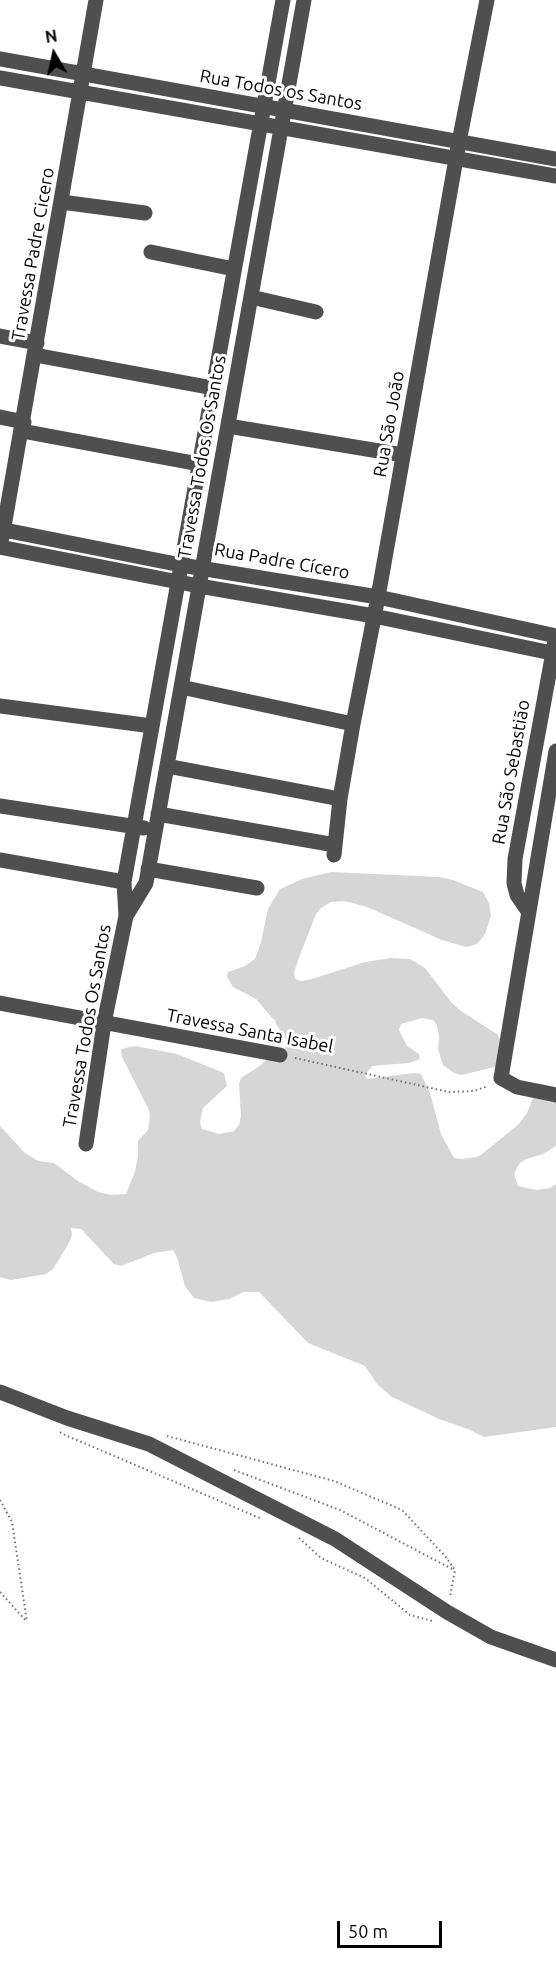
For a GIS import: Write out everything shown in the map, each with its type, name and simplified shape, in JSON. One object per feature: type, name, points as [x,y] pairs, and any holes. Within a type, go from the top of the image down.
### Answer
[{"type":"street","name":"Travessa Padre Cicero","points":[[0,548],[96,0]]},
{"type":"street","name":"Travessa Todos Os Santos","points":[[87,1144],[104,1023],[126,916],[124,882],[283,0]]},
{"type":"street","name":"Travessa Todos Os Santos","points":[[126,916],[146,883],[304,0]]},
{"type":"street","name":"Rua São João","points":[[158,814],[334,850],[352,724],[378,597],[459,142],[487,0]]},
{"type":"street","name":"Rua Todos os Santos","points":[[0,59],[556,159]]},
{"type":"street","name":"Rua Todos os Santos","points":[[0,78],[556,176]]},
{"type":"street","points":[[62,202],[145,213]]},
{"type":"street","points":[[152,252],[234,269]]},
{"type":"street","points":[[251,297],[316,312]]},
{"type":"street","points":[[223,332],[244,334]]},
{"type":"street","points":[[0,336],[36,349],[213,388]]},
{"type":"street","points":[[0,417],[23,427],[199,464]]},
{"type":"street","points":[[228,426],[404,455]]},
{"type":"street","name":"Rua Padre Cícero","points":[[2,529],[181,565],[378,597],[556,636]]},
{"type":"street","points":[[0,548],[374,616],[554,653]]},
{"type":"street","name":"Rua São Sebastião","points":[[528,911],[517,895],[514,883],[515,859],[556,636]]},
{"type":"street","points":[[181,687],[352,724]]},
{"type":"street","points":[[0,706],[152,726]]},
{"type":"street","points":[[556,751],[496,1081],[517,1088],[556,1095]]},
{"type":"street","points":[[167,766],[340,800]]},
{"type":"street","points":[[0,806],[155,831]]},
{"type":"street","points":[[0,860],[124,882]]},
{"type":"street","points":[[148,869],[257,888]]},
{"type":"street","name":"Travessa Santa Isabel","points":[[0,1003],[280,1055]]},
{"type":"street","points":[[0,1392],[67,1418],[149,1444],[335,1539],[444,1617],[556,1660]]},
{"type":"path","name":"Travessa Santa Isabel","points":[[280,1055],[449,1092],[474,1091],[496,1081]]},
{"type":"path","points":[[56,1429],[64,1436],[263,1520]]},
{"type":"path","points":[[162,1434],[334,1481],[402,1510],[455,1570],[444,1617],[410,1615],[365,1578],[321,1558],[294,1533]]},
{"type":"path","points":[[0,1500],[12,1522],[27,1622],[0,1592]]},
{"type":"shaded area","points":[[331,872],[439,877],[483,892],[489,903],[491,916],[485,934],[477,944],[466,947],[442,940],[367,907],[344,901],[331,902],[316,914],[294,972],[295,979],[301,981],[365,962],[391,958],[410,959],[425,968],[451,1002],[461,1011],[497,1034],[507,1053],[495,1067],[461,1075],[443,1065],[438,1049],[437,1025],[433,1020],[422,1018],[401,1024],[399,1030],[407,1046],[419,1054],[420,1059],[409,1063],[372,1066],[365,1075],[367,1079],[421,1074],[430,1093],[441,1134],[454,1158],[477,1157],[482,1154],[519,1124],[527,1113],[533,1098],[556,1093],[556,1146],[543,1154],[526,1159],[519,1164],[514,1174],[518,1186],[536,1190],[550,1188],[556,1184],[556,1427],[484,1437],[439,1419],[392,1397],[377,1384],[365,1366],[308,1343],[259,1292],[244,1292],[229,1299],[211,1302],[194,1298],[185,1286],[173,1250],[154,1253],[121,1266],[114,1264],[81,1229],[71,1228],[72,1235],[69,1243],[53,1269],[46,1274],[11,1280],[0,1277],[0,1126],[25,1153],[38,1161],[54,1163],[78,1181],[98,1192],[112,1195],[126,1194],[135,1172],[138,1141],[148,1130],[150,1115],[122,1057],[121,1049],[135,1046],[177,1054],[224,1073],[227,1086],[203,1108],[200,1122],[202,1129],[219,1134],[234,1131],[239,1125],[241,1116],[239,1084],[241,1078],[266,1060],[280,1056],[285,1050],[285,1038],[275,1020],[256,999],[233,987],[227,977],[228,972],[245,966],[255,959],[268,909],[280,889],[302,879]]}]
